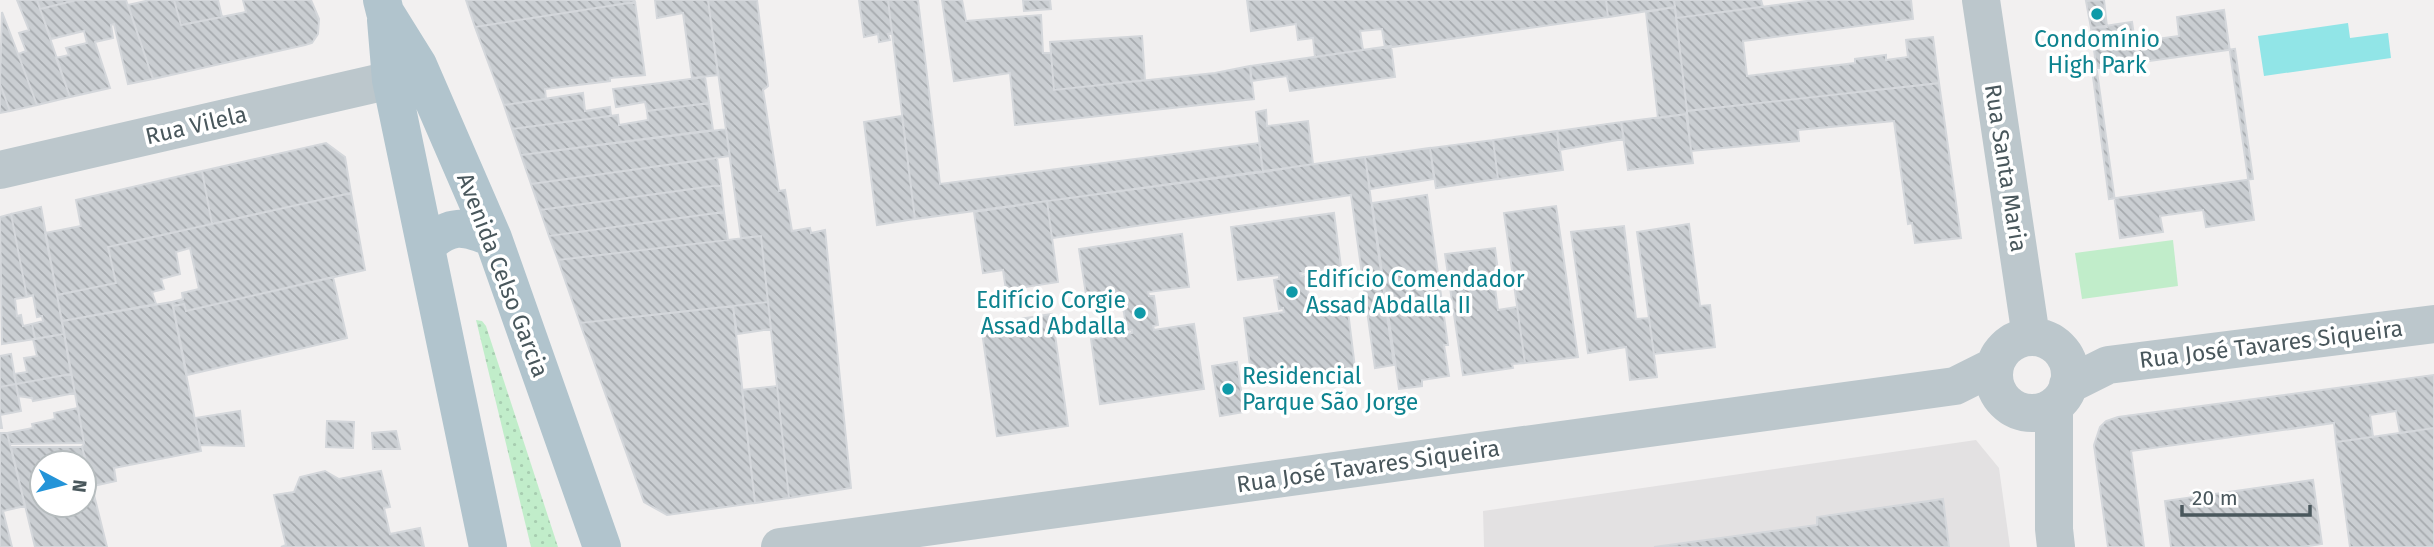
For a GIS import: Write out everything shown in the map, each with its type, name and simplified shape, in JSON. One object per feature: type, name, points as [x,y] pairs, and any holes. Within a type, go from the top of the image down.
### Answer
[{"type":"main road","name":"Avenida Celso Garcia","points":[[384,6],[391,80],[488,547]]},
{"type":"main road","name":"Avenida Celso Garcia","points":[[384,6],[418,65],[493,238],[602,547]]},
{"type":"main road","points":[[426,246],[441,233],[456,228],[472,230],[493,238]]},
{"type":"street","name":"Rua Santa Maria","points":[[1981,0],[2031,337]]},
{"type":"street","name":"Rua Vilela","points":[[0,170],[391,80]]},
{"type":"street","name":"Rua José Tavares Siqueira","points":[[2063,382],[2108,365],[2434,324]]},
{"type":"street","points":[[2056,547],[2054,529],[2063,382],[2051,342],[2031,337],[2020,339],[2008,345],[2000,354],[1997,380],[2007,404],[2031,413],[2043,412],[2063,382]]},
{"type":"street","name":"Rua José Tavares Siqueira","points":[[780,547],[1997,380]]},
{"type":"shaded area","points":[[1976,440],[1999,468],[2010,547],[1484,547],[1483,511]]},
{"type":"green space","points":[[2173,240],[2178,286],[2082,299],[2075,253]]},
{"type":"green space","points":[[476,320],[482,321],[486,326],[558,547],[531,547]]},
{"type":"water","points":[[2348,23],[2350,38],[2388,33],[2391,58],[2264,76],[2258,36]]},
{"type":"building","points":[[17,0],[37,0],[70,97],[37,105],[18,54],[26,51],[19,33],[29,30]]},
{"type":"building","points":[[37,0],[77,0],[40,9]]},
{"type":"building","points":[[77,0],[126,0],[153,79],[128,84],[114,24],[111,25],[113,38],[95,42],[110,88],[70,97],[56,58],[69,55],[66,48],[87,43],[84,31],[51,39],[40,9]]},
{"type":"building","points":[[150,0],[174,0],[181,25],[246,12],[243,0],[311,0],[319,19],[318,34],[312,43],[305,45],[153,79],[128,5]]},
{"type":"building","points":[[174,0],[218,0],[222,17],[181,25]]},
{"type":"building","points":[[466,0],[634,0],[635,2],[475,27]]},
{"type":"building","points":[[655,0],[708,0],[718,75],[692,78],[683,13],[657,18]]},
{"type":"building","points":[[708,0],[757,0],[768,86],[763,90],[779,191],[785,190],[792,231],[810,228],[811,233],[825,230],[851,488],[789,498],[761,236],[741,238]]},
{"type":"building","points":[[859,0],[888,0],[892,33],[888,34],[890,40],[879,42],[878,34],[864,37]]},
{"type":"building","points":[[888,0],[918,0],[940,184],[1259,143],[1263,172],[915,219]]},
{"type":"building","points":[[942,0],[962,0],[966,21],[1041,15],[1043,53],[1051,53],[1054,90],[1215,73],[1250,66],[1254,99],[1015,125],[1010,73],[954,81]]},
{"type":"building","points":[[1023,0],[1050,0],[1051,9],[1024,11]]},
{"type":"building","points":[[1247,0],[1606,0],[1608,17],[1385,48],[1382,29],[1360,31],[1363,50],[1315,57],[1313,38],[1298,40],[1296,24],[1251,31]]},
{"type":"building","points":[[1606,0],[1674,0],[1675,7],[1608,17]]},
{"type":"building","points":[[1674,0],[1761,0],[1763,7],[1676,18]]},
{"type":"building","points":[[1814,0],[1911,0],[1913,19],[1743,41],[1747,76],[1855,63],[1855,59],[1886,55],[1886,60],[1908,57],[1906,40],[1933,37],[1939,83],[1687,111],[1676,18]]},
{"type":"building","name":"Condomínio High Park","points":[[2104,0],[2107,27],[2091,28],[2086,1]]},
{"type":"building","points":[[635,2],[645,75],[545,89],[546,99],[504,105],[475,27]]},
{"type":"building","points":[[1675,7],[1687,111],[1686,114],[1658,118],[1646,12]]},
{"type":"building","points":[[2224,10],[2254,220],[2206,227],[2203,210],[2160,216],[2163,232],[2120,238],[2091,28],[2132,22],[2135,42],[2179,36],[2177,17]]},
{"type":"building","points":[[2,12],[37,105],[10,111],[0,84]]},
{"type":"building","points":[[1142,36],[1145,80],[1054,90],[1050,42]]},
{"type":"building","points":[[1391,46],[1395,77],[1290,91],[1287,76],[1251,81],[1250,66]]},
{"type":"building","points":[[2235,49],[2253,179],[2109,199],[2092,69]]},
{"type":"building","points":[[705,77],[709,103],[647,111],[645,102],[616,107],[613,89]]},
{"type":"building","points":[[1939,83],[1961,238],[1915,243],[1912,223],[1908,224],[1894,121],[1798,130],[1799,141],[1691,151],[1687,111]]},
{"type":"building","points":[[0,84],[10,111],[0,113]]},
{"type":"building","points":[[583,93],[585,111],[610,107],[611,116],[512,129],[504,105]]},
{"type":"building","points":[[709,103],[713,130],[521,155],[512,129],[618,115],[619,125],[648,120],[647,111]]},
{"type":"building","points":[[1266,110],[1267,126],[1308,121],[1313,164],[1263,172],[1256,112]]},
{"type":"building","points":[[1686,114],[1693,163],[1628,170],[1621,122]]},
{"type":"building","points":[[902,116],[915,219],[877,225],[864,122]]},
{"type":"building","points":[[1621,122],[1624,139],[1559,150],[1557,131]]},
{"type":"building","points":[[726,129],[730,156],[531,184],[521,155]]},
{"type":"building","points":[[1557,131],[1563,170],[1498,179],[1493,140]]},
{"type":"building","points":[[1493,140],[1498,179],[1436,188],[1430,148]]},
{"type":"building","points":[[326,143],[345,157],[351,193],[212,224],[202,171]]},
{"type":"building","points":[[1430,148],[1434,179],[1370,189],[1365,157]]},
{"type":"building","points":[[1365,157],[1394,365],[1375,368],[1351,195],[1052,238],[1047,201]]},
{"type":"building","points":[[717,158],[721,185],[540,210],[531,184]]},
{"type":"building","points":[[202,171],[212,224],[108,247],[116,283],[57,295],[45,233],[81,226],[76,200]]},
{"type":"building","points":[[721,185],[724,212],[549,236],[540,210]]},
{"type":"building","points":[[351,193],[365,270],[186,311],[184,304],[173,306],[172,302],[183,299],[182,293],[199,289],[190,248],[176,252],[180,274],[161,279],[164,289],[152,292],[156,304],[62,321],[57,295],[116,283],[108,247]]},
{"type":"building","points":[[1427,195],[1448,345],[1444,345],[1449,376],[1422,380],[1422,386],[1399,389],[1372,203]]},
{"type":"building","points":[[1047,201],[1058,282],[1006,290],[1003,270],[983,273],[974,212]]},
{"type":"building","points":[[1556,206],[1578,357],[1525,363],[1504,213]]},
{"type":"building","points":[[41,207],[64,334],[35,339],[32,324],[43,321],[42,316],[37,317],[33,295],[27,297],[11,214]]},
{"type":"building","points":[[724,212],[728,240],[558,260],[549,236]]},
{"type":"building","name":"Edifício Comendador Assad Abdalla II","points":[[1334,213],[1341,267],[1300,273],[1301,276],[1306,275],[1310,304],[1306,305],[1306,308],[1347,303],[1355,368],[1252,382],[1244,318],[1284,312],[1283,308],[1279,309],[1274,280],[1279,279],[1279,275],[1238,280],[1231,227]]},
{"type":"building","points":[[11,214],[27,297],[15,299],[17,316],[21,315],[23,326],[32,324],[35,339],[2,344],[0,217]]},
{"type":"building","points":[[1689,224],[1700,306],[1710,305],[1715,347],[1654,354],[1637,232]]},
{"type":"building","points":[[1624,226],[1636,319],[1649,318],[1657,377],[1630,380],[1626,347],[1588,353],[1571,232]]},
{"type":"building","name":"Edifício Corgie Assad Abdalla","points":[[1182,234],[1189,287],[1148,292],[1149,296],[1154,296],[1158,325],[1153,326],[1154,330],[1194,324],[1204,389],[1100,404],[1091,339],[1132,333],[1132,330],[1127,331],[1122,301],[1128,300],[1127,296],[1087,301],[1079,249]]},
{"type":"building","points":[[761,236],[768,302],[580,323],[558,260]]},
{"type":"building","points":[[1495,248],[1500,287],[1495,288],[1498,310],[1517,307],[1525,363],[1512,364],[1513,368],[1463,375],[1445,254]]},
{"type":"building","points":[[333,277],[347,338],[187,375],[173,306],[184,304],[186,311]]},
{"type":"building","points":[[172,302],[201,451],[114,468],[116,481],[98,485],[98,449],[82,447],[84,443],[62,321]]},
{"type":"building","points":[[768,302],[771,329],[737,334],[733,306]]},
{"type":"building","points":[[733,306],[755,503],[667,515],[644,502],[580,323]]},
{"type":"building","points":[[1052,314],[1068,426],[997,436],[981,325]]},
{"type":"building","points":[[64,334],[71,374],[16,384],[14,374],[27,372],[24,358],[37,356],[33,339]]},
{"type":"building","points":[[11,354],[16,384],[0,387],[0,356]]},
{"type":"building","name":"Residencial Parque São Jorge","points":[[1237,362],[1244,412],[1220,416],[1212,366]]},
{"type":"building","points":[[71,374],[75,393],[33,401],[32,398],[18,396],[16,384]]},
{"type":"building","points":[[2434,375],[2434,428],[2400,433],[2396,411],[2370,415],[2373,437],[2336,442],[2334,423],[2131,451],[2144,547],[2108,547],[2094,445],[2100,427],[2106,421],[2118,417]]},
{"type":"building","points":[[16,384],[21,411],[0,415],[0,387]]},
{"type":"building","points":[[777,386],[789,498],[755,503],[742,390]]},
{"type":"building","points":[[78,408],[84,443],[10,444],[7,433],[33,428],[32,424],[55,419],[54,413]]},
{"type":"building","points":[[240,411],[244,446],[200,445],[195,418]]},
{"type":"building","points":[[327,421],[354,422],[353,448],[326,447]]},
{"type":"building","points":[[2434,428],[2434,547],[2350,547],[2336,442]]},
{"type":"building","points":[[396,431],[400,449],[373,449],[372,433]]},
{"type":"building","points":[[0,433],[7,433],[25,506],[3,511],[12,547],[0,547]]},
{"type":"building","points":[[11,447],[82,447],[28,449],[28,518]]},
{"type":"building","points":[[325,471],[339,479],[381,471],[390,507],[384,508],[390,534],[420,528],[424,547],[281,547],[286,545],[274,495],[294,492],[300,477]]},
{"type":"building","points":[[2313,480],[2322,544],[2301,547],[2171,547],[2165,501]]},
{"type":"building","points":[[1943,499],[1949,547],[1654,547],[1817,525],[1817,517]]},
{"type":"building","points":[[98,511],[107,547],[35,547],[28,519],[98,519]]},
{"type":"place","name":"Condomínio High Park","points":[[2097,14]]},
{"type":"place","name":"Edifício Comendador Assad Abdalla II","points":[[1292,292]]},
{"type":"place","name":"Edifício Corgie Assad Abdalla","points":[[1140,313]]},
{"type":"place","name":"Residencial Parque São Jorge","points":[[1228,389]]}]
